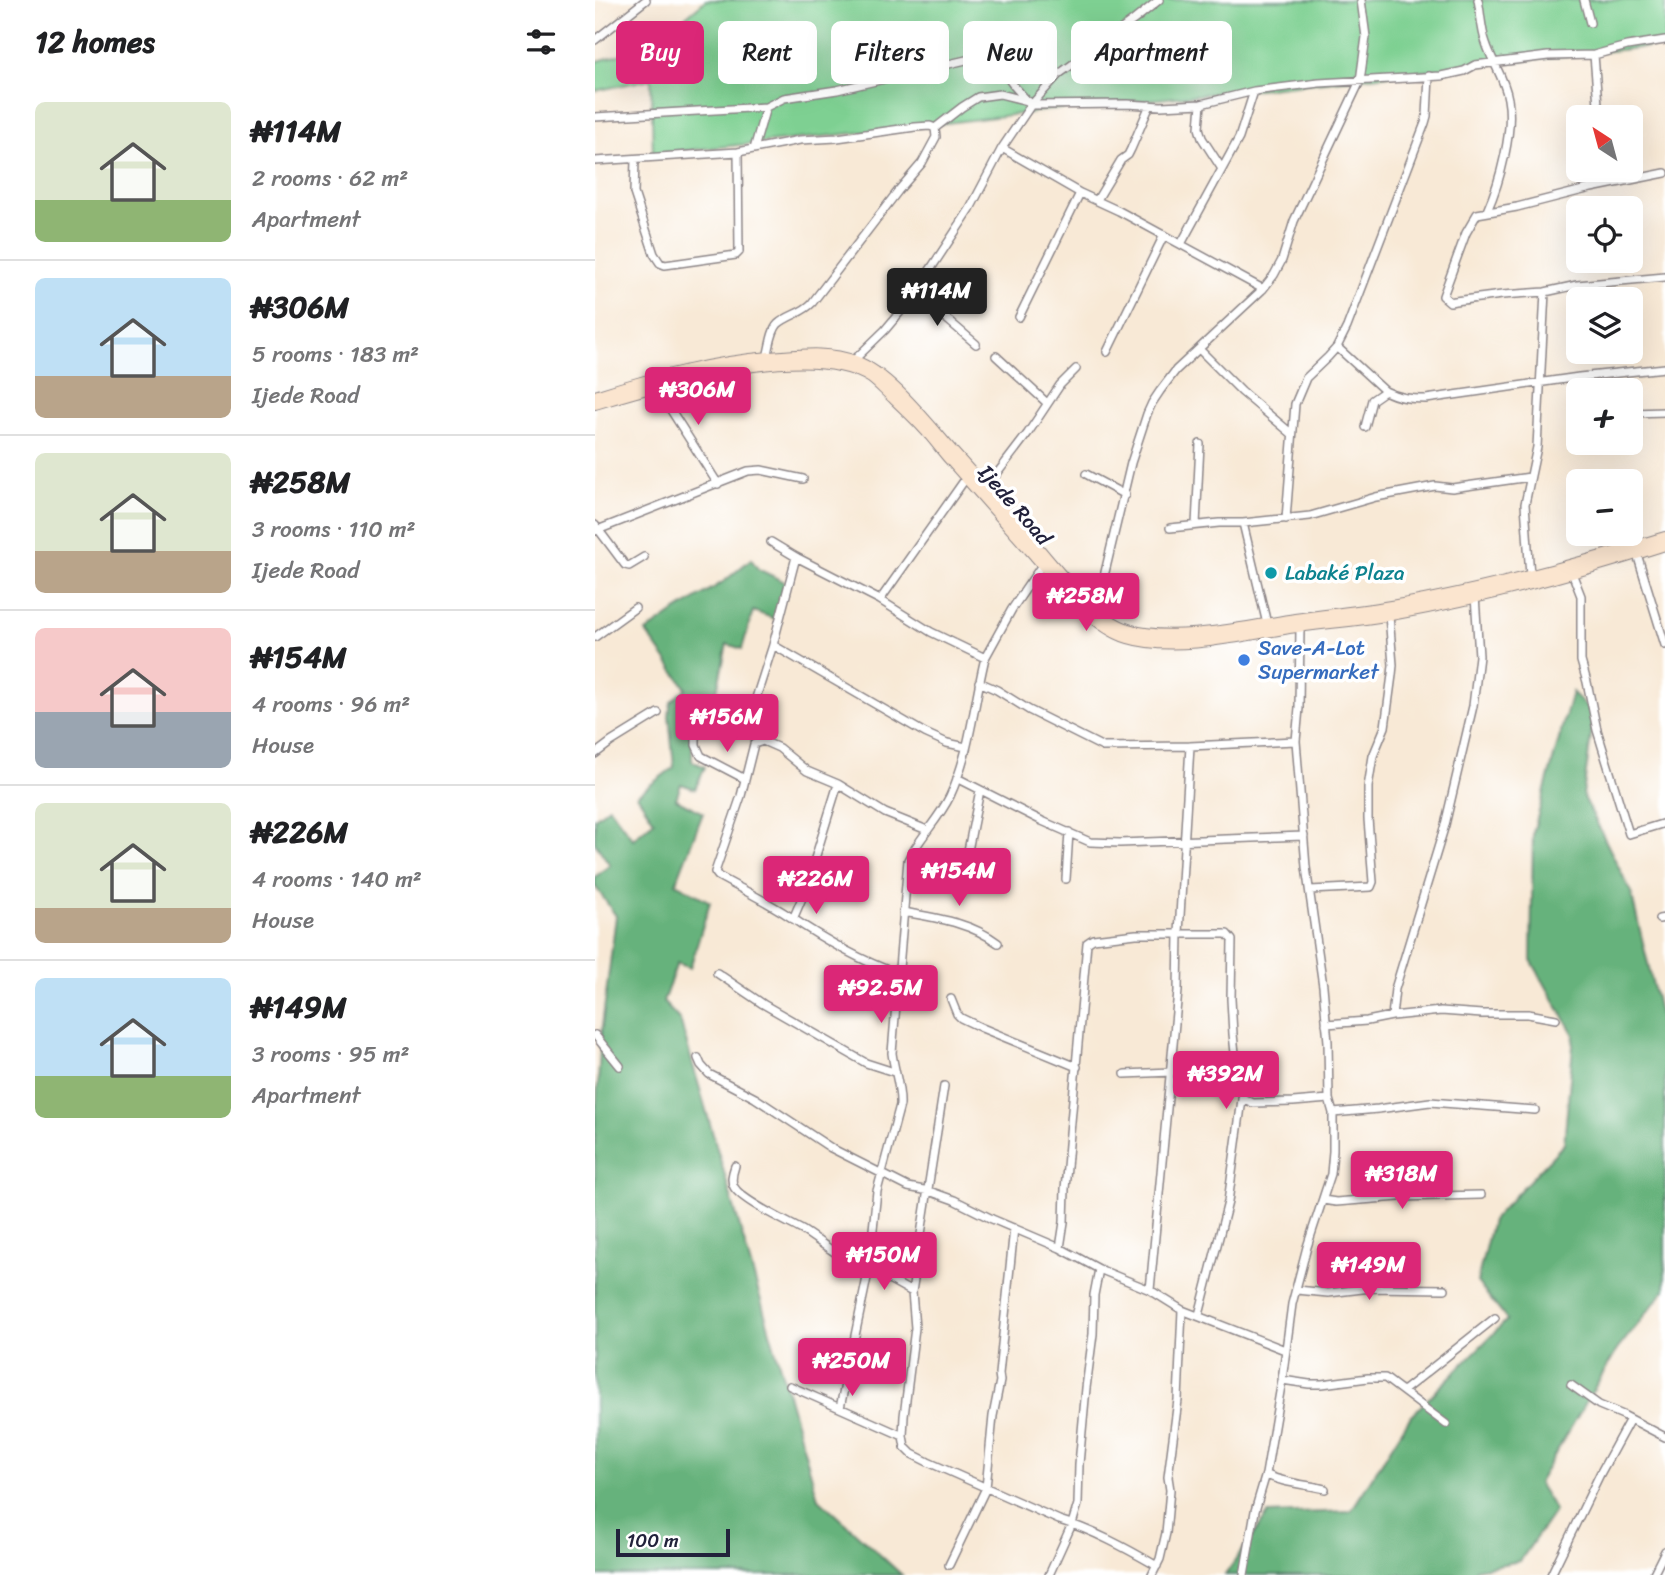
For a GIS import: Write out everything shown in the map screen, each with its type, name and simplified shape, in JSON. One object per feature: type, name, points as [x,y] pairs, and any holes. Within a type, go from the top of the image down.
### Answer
[{"type":"main road","name":"Ijede Road","points":[[595,396],[655,377],[720,363],[818,354],[855,360],[875,371],[928,421],[1062,575],[1096,610],[1116,624],[1149,634],[1231,629],[1389,606],[1529,576],[1665,537]]},
{"type":"main road","name":"Ijede Road","points":[[595,404],[655,385],[720,371],[817,362],[852,369],[871,379],[923,428],[1057,582],[1100,624],[1112,632],[1147,642],[1181,643],[1231,638],[1389,615],[1509,590],[1665,545]]},
{"type":"street","points":[[595,40],[646,0]]},
{"type":"street","points":[[855,360],[885,330],[915,292],[970,209],[1002,148],[1030,103],[1059,74],[1159,0]]},
{"type":"street","points":[[1096,610],[1131,463],[1147,414],[1176,370],[1263,289],[1274,275],[1282,260],[1294,221],[1360,81],[1366,37],[1361,0]]},
{"type":"street","points":[[1478,0],[1485,42],[1508,96],[1510,113],[1497,188],[1487,211]]},
{"type":"street","points":[[1584,0],[1590,23]]},
{"type":"street","points":[[935,128],[978,97],[1000,94],[1030,103],[1201,104],[1254,91],[1319,83],[1454,74],[1475,65],[1548,56],[1594,55],[1665,40]]},
{"type":"street","points":[[1594,55],[1598,105]]},
{"type":"street","points":[[595,117],[766,107],[784,98],[837,90],[966,60],[978,60],[999,66],[1030,103]]},
{"type":"street","points":[[1286,519],[1295,404],[1306,378],[1337,347],[1347,327],[1425,123],[1429,76]]},
{"type":"street","points":[[1181,244],[1239,138],[1254,91]]},
{"type":"street","points":[[1201,104],[1199,128],[1202,138],[1222,169]]},
{"type":"street","points":[[1097,200],[1121,160],[1128,155],[1150,105]]},
{"type":"street","points":[[754,149],[766,107]]},
{"type":"street","points":[[595,161],[738,152],[800,140],[837,138],[915,127],[935,128]]},
{"type":"street","points":[[767,357],[775,329],[812,303],[922,163],[936,137],[935,128]]},
{"type":"street","points":[[1002,148],[1080,193],[1263,289]]},
{"type":"street","points":[[635,160],[634,193],[654,254],[660,263],[665,265],[737,254],[738,152]]},
{"type":"street","points":[[1665,173],[1477,214],[1466,233],[1443,296],[1450,302],[1545,292],[1577,285],[1665,277]]},
{"type":"street","points":[[1019,317],[1080,193]]},
{"type":"street","points":[[1107,352],[1164,235]]},
{"type":"street","points":[[915,292],[977,344]]},
{"type":"street","points":[[1529,576],[1525,504],[1537,447],[1545,292]]},
{"type":"street","points":[[1337,347],[1385,391],[1409,399],[1665,368]]},
{"type":"street","points":[[1199,349],[1242,392],[1292,434]]},
{"type":"street","points":[[996,356],[1047,403]]},
{"type":"street","points":[[986,488],[1028,433],[1060,384],[1076,369]]},
{"type":"street","points":[[655,385],[718,484]]},
{"type":"street","points":[[1365,427],[1372,400],[1385,391]]},
{"type":"street","points":[[1643,413],[1665,412]]},
{"type":"street","points":[[1196,525],[1200,444]]},
{"type":"street","points":[[644,557],[629,566],[625,565],[596,529],[748,471],[761,470],[803,479]]},
{"type":"street","points":[[1086,474],[1125,495]]},
{"type":"street","points":[[1170,528],[1310,516],[1376,497],[1435,486],[1453,488],[1530,477]]},
{"type":"street","points":[[880,600],[967,478]]},
{"type":"street","points":[[1243,523],[1267,624]]},
{"type":"street","points":[[771,542],[880,600],[931,632],[985,658]]},
{"type":"street","points":[[1637,554],[1665,645]]},
{"type":"street","points":[[756,698],[796,557]]},
{"type":"street","points":[[840,1409],[869,1265],[874,1207],[900,1105],[900,1091],[892,1053],[908,860],[949,798],[957,778],[985,658],[1011,609],[1042,565]]},
{"type":"street","points":[[1572,573],[1581,596],[1581,661],[1597,730],[1629,834],[1665,823]]},
{"type":"street","points":[[1392,1016],[1395,989],[1445,825],[1473,706],[1479,656],[1475,596]]},
{"type":"street","points":[[595,637],[635,608]]},
{"type":"street","points":[[1310,890],[1371,887],[1373,882],[1368,787],[1373,756],[1385,727],[1392,675],[1389,615]]},
{"type":"street","points":[[1244,1575],[1255,1511],[1266,1474],[1292,1304],[1333,1164],[1333,1113],[1329,1099],[1323,986],[1304,836],[1296,741],[1300,627]]},
{"type":"street","points":[[773,645],[925,733],[947,743],[966,747]]},
{"type":"street","points":[[979,682],[1103,747],[1296,741]]},
{"type":"street","points":[[595,754],[658,713]]},
{"type":"street","points":[[696,736],[696,745],[701,756],[745,779]]},
{"type":"street","points":[[898,974],[868,962],[715,872],[754,744],[763,741],[779,748],[807,771],[838,784],[885,813],[926,830]]},
{"type":"street","points":[[1150,1290],[1178,991],[1189,746]]},
{"type":"street","points":[[957,778],[1090,842],[1304,836]]},
{"type":"street","points":[[793,919],[805,891],[838,784]]},
{"type":"street","points":[[963,876],[981,790]]},
{"type":"street","points":[[1066,879],[1069,832]]},
{"type":"street","points":[[903,912],[964,924],[998,943]]},
{"type":"street","points":[[1059,1248],[1087,943],[1093,939],[1136,934],[1227,934],[1233,940],[1231,999],[1237,1072],[1243,1092],[1228,1202],[1199,1315]]},
{"type":"street","points":[[717,973],[763,1004],[866,1063],[894,1072]]},
{"type":"street","points":[[951,999],[961,1018],[1077,1067]]},
{"type":"street","points":[[1326,1024],[1441,1010],[1482,1014],[1528,1014],[1556,1019]]},
{"type":"street","points":[[595,1035],[620,1066]]},
{"type":"street","points":[[698,1058],[709,1074],[755,1098],[831,1148],[908,1186],[954,1200],[1059,1248],[1099,1269],[1150,1290],[1182,1310],[1285,1350]]},
{"type":"street","points":[[1125,1074],[1171,1070],[1237,1072]]},
{"type":"street","points":[[944,1086],[912,1292],[915,1328],[904,1416],[905,1447],[912,1454],[1127,1549],[1157,1566]]},
{"type":"street","points":[[1241,1098],[1253,1103],[1329,1099]]},
{"type":"street","points":[[1333,1113],[1430,1102],[1535,1110]]},
{"type":"street","points":[[735,1166],[731,1181],[736,1189],[751,1201],[849,1260],[869,1265],[912,1292]]},
{"type":"street","points":[[1323,1200],[1336,1202],[1481,1195]]},
{"type":"street","points":[[949,1565],[986,1488],[1000,1381],[1014,1228]]},
{"type":"street","points":[[1049,1575],[1078,1504],[1094,1294],[1099,1269]]},
{"type":"street","points":[[1297,1290],[1328,1293],[1371,1288],[1445,1289]]},
{"type":"street","points":[[1152,1575],[1166,1533],[1170,1490],[1168,1476],[1178,1400],[1182,1310]]},
{"type":"street","points":[[1403,1391],[1495,1318]]},
{"type":"street","points":[[1282,1380],[1322,1384],[1385,1378],[1446,1424]]},
{"type":"street","points":[[1571,1385],[1599,1405],[1665,1437]]},
{"type":"street","points":[[790,1386],[903,1436]]},
{"type":"street","points":[[1551,1575],[1630,1419]]},
{"type":"street","points":[[1266,1474],[1273,1479],[1325,1489]]},
{"type":"street","points":[[1653,1575],[1665,1551]]},
{"type":"green space","points":[[706,0],[1665,0],[1665,45],[653,154],[651,84],[704,84],[704,21],[681,21]]},
{"type":"green space","points":[[616,56],[616,84],[628,84],[595,91],[595,62]]},
{"type":"green space","points":[[751,559],[758,569],[785,582],[775,619],[753,611],[742,649],[727,644],[714,705],[697,701],[686,717],[683,730],[692,734],[692,761],[705,767],[695,789],[681,784],[676,799],[703,813],[676,883],[710,902],[690,968],[677,963],[663,1002],[680,1020],[818,1498],[902,1575],[595,1575],[595,1131],[601,1034],[616,916],[595,886],[595,877],[610,865],[595,843],[595,818],[609,807],[633,839],[654,821],[637,795],[674,767],[669,715],[671,702],[686,688],[646,632],[726,580]]},
{"type":"green space","points":[[1572,692],[1594,714],[1583,795],[1631,892],[1665,1036],[1665,1290],[1617,1350],[1538,1483],[1555,1510],[1520,1561],[1476,1569],[1473,1575],[1225,1575],[1268,1514],[1351,1511],[1411,1416],[1507,1320],[1477,1282],[1492,1220],[1564,1144],[1574,1035],[1531,960],[1533,833]]},
{"type":"place","name":"Labaké Plaza","points":[[1271,573]]},
{"type":"place","name":"Save-A-Lot Supermarket","points":[[1244,660]]}]
